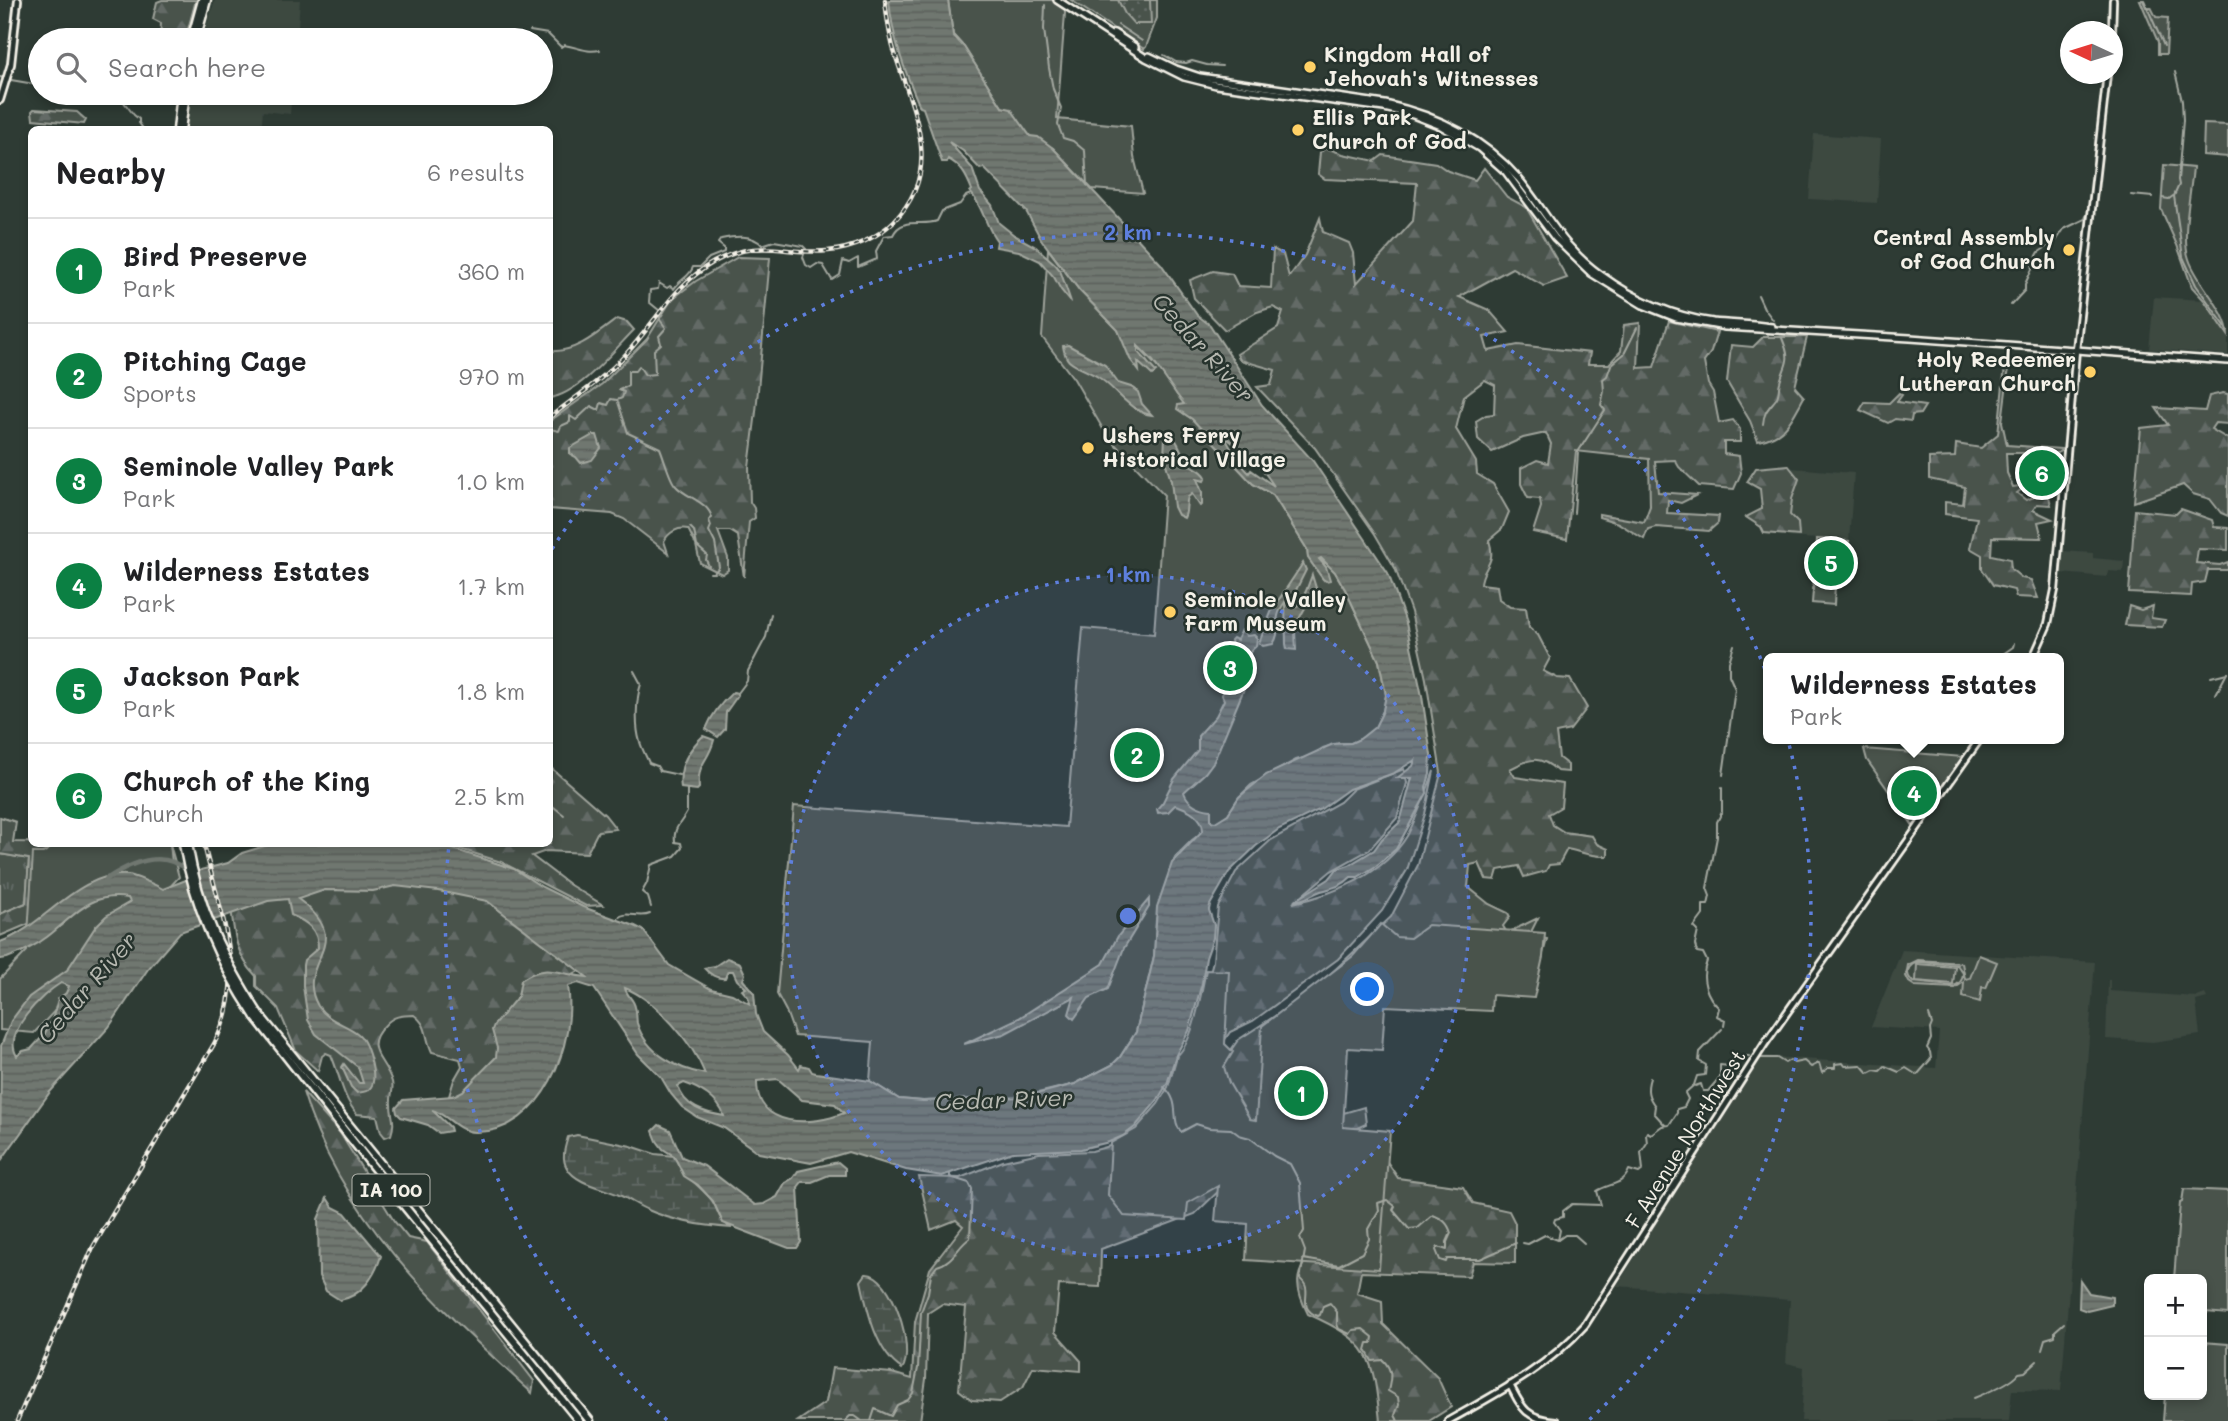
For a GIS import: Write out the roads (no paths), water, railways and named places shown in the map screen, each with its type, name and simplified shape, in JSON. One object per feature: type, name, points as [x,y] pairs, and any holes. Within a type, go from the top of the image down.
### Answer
[{"type":"highway","points":[[194,28],[201,0]]},
{"type":"highway","points":[[200,28],[208,0]]},
{"type":"highway","points":[[179,125],[182,105]]},
{"type":"highway","name":"IA 100","points":[[185,847],[190,881],[207,932],[230,978],[392,1191],[579,1421]]},
{"type":"highway","name":"IA 100","points":[[257,1016],[590,1421]]},
{"type":"main road","points":[[0,100],[11,64],[18,0]]},
{"type":"main road","points":[[1057,0],[1152,62],[1184,76],[1216,85],[1391,109],[1441,125],[1479,148],[1506,172],[1568,253],[1591,273],[1614,289],[1658,312],[1695,323],[1728,327],[2228,361]]},
{"type":"main road","points":[[1063,0],[1153,58],[1200,77],[1385,104],[1442,122],[1481,145],[1509,169],[1572,250],[1584,263],[1615,285],[1659,308],[1696,319],[1799,331]]},
{"type":"main road","points":[[2112,21],[2113,0]]},
{"type":"main road","points":[[2035,653],[2048,624],[2055,590],[2076,349],[2106,84]]},
{"type":"main road","name":"F Avenue Northwest","points":[[1448,1421],[1541,1367],[1557,1354],[1593,1314],[1744,1074],[1977,744]]},
{"type":"main road","points":[[1510,1385],[1519,1404],[1528,1413],[1539,1419],[1556,1421]]},
{"type":"water","name":"Cedar River","points":[[889,0],[948,0],[953,35],[964,47],[1002,107],[1011,109],[1030,136],[1038,137],[1053,148],[1161,264],[1197,315],[1210,325],[1262,405],[1313,461],[1388,573],[1406,623],[1422,696],[1431,755],[1427,793],[1396,849],[1358,877],[1351,877],[1337,886],[1294,901],[1329,879],[1337,869],[1374,850],[1400,822],[1412,778],[1397,778],[1413,766],[1415,760],[1394,773],[1349,789],[1321,809],[1279,829],[1256,846],[1229,872],[1210,905],[1214,925],[1213,938],[1189,1031],[1176,1055],[1167,1084],[1157,1101],[1135,1127],[1109,1142],[1081,1149],[1013,1152],[942,1176],[906,1170],[848,1152],[811,1163],[759,1153],[724,1128],[697,1117],[682,1107],[661,1077],[638,1054],[594,988],[578,983],[568,986],[567,1033],[550,1081],[536,1101],[519,1118],[498,1129],[474,1132],[463,1129],[432,1110],[450,1127],[451,1131],[439,1133],[428,1125],[401,1117],[396,1108],[403,1100],[453,1096],[463,1091],[496,1057],[497,1048],[492,1030],[518,996],[521,980],[546,971],[587,977],[487,901],[395,886],[373,891],[325,890],[298,899],[316,915],[324,929],[325,941],[313,977],[312,990],[322,1011],[361,1037],[373,1075],[373,1082],[368,1090],[357,1093],[351,1087],[342,1067],[344,1064],[359,1083],[363,1083],[358,1067],[316,1034],[308,1020],[303,965],[304,960],[318,948],[314,931],[291,915],[288,899],[268,901],[180,932],[148,969],[109,1027],[50,1092],[0,1162],[1,1046],[11,1021],[29,997],[67,970],[96,926],[106,916],[130,902],[128,898],[114,897],[92,902],[42,940],[7,958],[0,959],[0,942],[16,935],[61,901],[93,882],[110,876],[128,875],[163,889],[191,878],[201,870],[228,863],[242,853],[261,847],[447,847],[514,869],[542,887],[583,907],[643,930],[669,965],[711,989],[732,994],[750,1004],[742,990],[746,988],[737,980],[733,971],[728,971],[725,978],[722,978],[713,976],[704,968],[715,966],[727,958],[740,963],[745,974],[743,980],[754,993],[756,1014],[763,1032],[799,1069],[801,1065],[816,1073],[870,1081],[899,1099],[923,1101],[1025,1097],[1075,1084],[1112,1065],[1120,1057],[1136,1032],[1154,956],[1157,907],[1172,863],[1203,830],[1198,817],[1185,808],[1175,805],[1168,812],[1158,813],[1157,809],[1174,779],[1198,750],[1198,736],[1216,716],[1224,700],[1222,695],[1233,654],[1231,640],[1237,640],[1242,630],[1246,636],[1254,635],[1257,638],[1256,646],[1250,652],[1246,684],[1214,761],[1184,792],[1188,800],[1195,805],[1211,810],[1211,821],[1215,822],[1228,814],[1239,797],[1266,775],[1333,744],[1351,743],[1375,727],[1383,711],[1386,695],[1379,661],[1335,572],[1319,559],[1326,567],[1330,580],[1323,579],[1308,558],[1307,549],[1273,495],[1253,484],[1192,419],[1177,409],[1178,405],[1184,404],[1153,361],[1138,346],[1138,352],[1156,372],[1152,375],[1138,362],[1139,371],[1130,359],[1118,330],[1080,291],[1041,239],[1026,211],[984,168],[980,169],[963,151],[949,142],[972,168],[980,191],[992,205],[999,223],[1036,247],[1060,270],[1071,302],[1040,261],[1019,251],[996,247],[997,241],[970,192],[972,190],[963,172],[948,159],[947,162],[942,162],[923,108],[920,107],[904,68]],"holes":[[[1224,436],[1258,463],[1274,486],[1251,470],[1249,473],[1239,462]],[[61,983],[69,986],[66,993],[58,999],[44,1035],[31,1049],[17,1056],[14,1047],[19,1026],[35,1005]],[[625,988],[661,1012],[683,1036],[705,1074],[674,1064],[647,1043],[637,1023],[634,1004]],[[778,1079],[802,1100],[835,1104],[844,1113],[803,1121],[776,1116],[766,1108],[759,1097],[757,1081]],[[684,1083],[708,1095],[718,1104],[724,1116],[696,1108],[685,1099],[678,1086]]]},
{"type":"water","points":[[1068,345],[1105,365],[1118,383],[1138,392],[1142,404],[1152,415],[1137,410],[1104,381],[1069,361],[1063,346]]},
{"type":"water","points":[[597,435],[601,448],[592,460],[581,463],[570,454],[570,448]]},
{"type":"water","points":[[1168,435],[1175,439],[1188,463],[1206,477],[1204,481],[1197,479],[1202,492],[1202,505],[1200,506],[1192,494],[1188,497],[1184,518],[1178,515],[1174,507],[1171,481],[1164,457],[1165,437]]},
{"type":"water","points":[[1303,563],[1306,570],[1294,594],[1293,607],[1297,606],[1306,591],[1312,575],[1316,588],[1299,619],[1295,632],[1296,650],[1287,649],[1285,602],[1278,615],[1276,639],[1273,644],[1263,646],[1259,643],[1272,610]]},
{"type":"water","points":[[733,692],[738,695],[726,712],[725,729],[718,737],[706,729],[711,718]]},
{"type":"water","points":[[703,736],[714,740],[701,767],[699,788],[681,788],[681,773],[685,760]]},
{"type":"water","points":[[1149,899],[1149,907],[1124,948],[1108,989],[1089,998],[1074,1019],[1069,1014],[1074,997],[1004,1034],[964,1044],[1019,1018],[1103,964],[1118,936]]},
{"type":"water","points":[[659,1125],[670,1130],[682,1157],[704,1166],[755,1205],[764,1204],[777,1197],[785,1183],[798,1171],[838,1162],[845,1168],[845,1175],[829,1175],[812,1182],[802,1182],[798,1187],[801,1242],[797,1248],[789,1248],[723,1223],[713,1201],[698,1185],[684,1176],[674,1156],[657,1141],[653,1131]]},
{"type":"water","points":[[327,1198],[333,1207],[345,1213],[381,1256],[375,1271],[361,1290],[340,1300],[326,1291],[319,1276],[318,1219]]},
{"type":"water","points":[[2080,1280],[2089,1293],[2112,1297],[2112,1305],[2087,1311],[2079,1308]]},
{"type":"waterway","points":[[2144,0],[2164,46]]},
{"type":"waterway","points":[[1045,5],[1044,29],[1049,68],[1053,89],[1061,108],[1058,125],[1063,138],[1073,141],[1085,151],[1087,185]]},
{"type":"waterway","points":[[1118,25],[1142,41]]},
{"type":"waterway","points":[[553,39],[561,47],[564,45],[600,50]]},
{"type":"waterway","points":[[1164,55],[1176,62],[1192,61],[1222,66]]},
{"type":"waterway","points":[[2175,72],[2182,101],[2183,120],[2179,185],[2174,196],[2183,257],[2196,285],[2228,330]]},
{"type":"waterway","points":[[0,77],[4,78]]},
{"type":"waterway","points":[[11,80],[28,83]]},
{"type":"waterway","points":[[126,105],[139,119],[141,126]]},
{"type":"waterway","points":[[553,430],[559,431],[561,426],[570,422],[570,416],[576,420],[591,406],[599,410],[601,403],[608,405],[611,399],[622,398],[624,392],[619,390],[628,386],[628,371],[635,371],[639,366],[645,375],[655,374],[654,350],[661,344],[659,336],[666,328],[660,320],[660,311],[649,302],[650,290],[658,289],[659,283],[674,289],[693,267],[700,267],[709,258],[724,252],[724,248],[718,243],[721,239],[743,237],[758,241],[762,245],[774,241],[803,246],[806,249],[803,257],[806,265],[811,268],[817,264],[823,265],[832,280],[840,275],[843,261],[849,263],[858,258],[858,267],[877,259],[876,251],[884,236],[893,235],[897,229],[907,224],[937,221],[942,211],[960,204],[971,194]]},
{"type":"waterway","points":[[2131,195],[2153,197]]},
{"type":"waterway","points":[[2162,198],[2169,199],[2173,196]]},
{"type":"waterway","points":[[2011,305],[2025,290],[2033,267],[2031,262],[2039,252],[2056,241],[2064,229],[2086,216]]},
{"type":"waterway","points":[[1758,295],[1773,320]]},
{"type":"waterway","points":[[1574,513],[1578,452],[1605,410],[1601,405],[1603,379],[1611,365],[1624,354],[1637,328]]},
{"type":"waterway","points":[[1763,424],[1766,413],[1777,397],[1787,361],[1782,338]]},
{"type":"waterway","points":[[618,402],[628,433],[660,448],[675,485],[710,512],[712,518],[709,520],[709,531],[715,543],[719,567],[714,573],[710,573]]},
{"type":"waterway","points":[[690,527],[694,531],[697,546],[707,555],[709,566]]},
{"type":"waterway","points":[[738,693],[747,681],[748,671],[766,637],[771,614]]},
{"type":"waterway","points":[[2004,653],[2014,643]]},
{"type":"waterway","points":[[1723,775],[1735,689],[1729,675],[1729,662],[1734,645]]},
{"type":"waterway","points":[[634,671],[641,684],[637,721],[643,750],[649,763],[657,766],[660,771],[679,775]]},
{"type":"waterway","points":[[2211,677],[2227,673]]},
{"type":"waterway","points":[[2216,694],[2227,673]]},
{"type":"waterway","points":[[1722,788],[1722,812],[1717,822],[1717,837],[1707,888],[1710,896],[1708,905],[1703,905],[1703,915],[1694,927],[1698,931],[1695,945],[1697,952],[1703,953],[1707,961],[1704,974],[1706,986],[1719,1008],[1717,1016],[1725,1020],[1724,1026]]},
{"type":"waterway","points":[[651,907],[648,897],[642,892],[651,865],[675,856],[682,848],[681,843],[675,842],[675,837],[676,829],[687,812],[687,789]]},
{"type":"waterway","points":[[553,806],[564,815]]},
{"type":"waterway","points":[[170,847],[172,862]]},
{"type":"waterway","points":[[106,879],[146,860],[168,860],[187,871]]},
{"type":"waterway","points":[[618,918],[625,915],[650,914]]},
{"type":"waterway","points":[[1761,1058],[1777,1058],[1785,1063],[1790,1060],[1794,1063],[1804,1061],[1811,1067],[1819,1063],[1822,1073],[1828,1068],[1835,1068],[1835,1064],[1843,1063],[1845,1066],[1861,1065],[1868,1073],[1880,1071],[1885,1066],[1899,1072],[1906,1068],[1917,1075],[1931,1059],[1927,1048],[1932,1024],[1929,1015]]},
{"type":"waterway","points":[[1523,1243],[1528,1244],[1545,1235],[1558,1240],[1560,1230],[1554,1222],[1555,1219],[1563,1217],[1563,1211],[1572,1204],[1601,1205],[1597,1191],[1619,1182],[1629,1170],[1639,1173],[1643,1170],[1641,1152],[1647,1143],[1647,1132],[1651,1134],[1662,1126],[1669,1125],[1677,1109],[1684,1107],[1688,1099],[1685,1093],[1694,1085],[1697,1076],[1705,1075],[1706,1065],[1699,1061],[1700,1052],[1722,1029]]},
{"type":"waterway","points":[[1695,1086],[1701,1084],[1703,1091],[1708,1091],[1720,1077],[1720,1065],[1729,1066],[1735,1059],[1749,1056]]},
{"type":"waterway","points":[[1650,1078],[1648,1090],[1655,1106],[1654,1113],[1665,1125]]},
{"type":"waterway","points":[[1164,1087],[1173,1099],[1176,1122],[1181,1132],[1196,1124],[1209,1128],[1231,1129],[1290,1164],[1300,1183],[1304,1231],[1300,1238],[1305,1251],[1300,1279],[1306,1289],[1307,1308],[1318,1316],[1323,1306],[1330,1303],[1337,1312],[1339,1329],[1350,1334],[1353,1330],[1363,1329],[1373,1337],[1366,1350],[1372,1361],[1383,1360],[1390,1371],[1388,1391],[1398,1397],[1399,1405],[1395,1415],[1398,1421]]},
{"type":"waterway","points":[[871,1421],[875,1409],[891,1416],[897,1405],[908,1400],[913,1393],[918,1368],[921,1312],[931,1274],[970,1238],[972,1189],[969,1183],[950,1177],[950,1174]]},
{"type":"waterway","points":[[1303,1259],[1339,1265],[1362,1253],[1369,1239],[1368,1229],[1379,1210],[1378,1203],[1387,1200],[1395,1206],[1393,1210],[1409,1229],[1418,1228],[1433,1215],[1447,1224],[1451,1233],[1447,1250],[1438,1247],[1436,1250],[1440,1260],[1446,1262],[1447,1259],[1480,1259],[1516,1243]]},
{"type":"waterway","points":[[1558,1240],[1565,1235],[1575,1235],[1584,1243]]},
{"type":"waterway","points":[[2042,1349],[2045,1339],[2055,1336],[2055,1331],[2064,1323]]},
{"type":"waterway","points":[[1974,1398],[2025,1372],[2037,1361]]},
{"type":"waterway","points":[[845,1421],[850,1416],[862,1421]]},
{"type":"railway","points":[[553,415],[609,371],[677,292],[714,262],[745,250],[812,252],[846,248],[872,237],[894,221],[909,202],[918,182],[921,161],[916,120],[892,43],[885,0]]},
{"type":"railway","points":[[17,1421],[93,1247],[214,1044],[225,1019],[231,969],[223,919],[205,847]]},
{"type":"place","name":"Kingdom Hall of Jehovah's Witnesses","points":[[1310,67]]},
{"type":"place","name":"Ellis Park Church of God","points":[[1298,130]]},
{"type":"place","name":"Central Assembly of God Church","points":[[2069,250]]},
{"type":"place","name":"Holy Redeemer Lutheran Church","points":[[2090,372]]},
{"type":"place","name":"Ushers Ferry Historical Village","points":[[1088,448]]},
{"type":"place","name":"Church of the King","points":[[2042,473]]},
{"type":"place","name":"Jackson Park","points":[[1831,563]]},
{"type":"place","name":"Seminole Valley Farm Museum","points":[[1170,612]]},
{"type":"place","name":"Seminole Valley Park","points":[[1230,668]]},
{"type":"place","name":"Pitching Cage","points":[[1137,755]]},
{"type":"place","name":"Wilderness Estates","points":[[1914,793]]},
{"type":"place","name":"Bird Preserve","points":[[1301,1093]]}]
